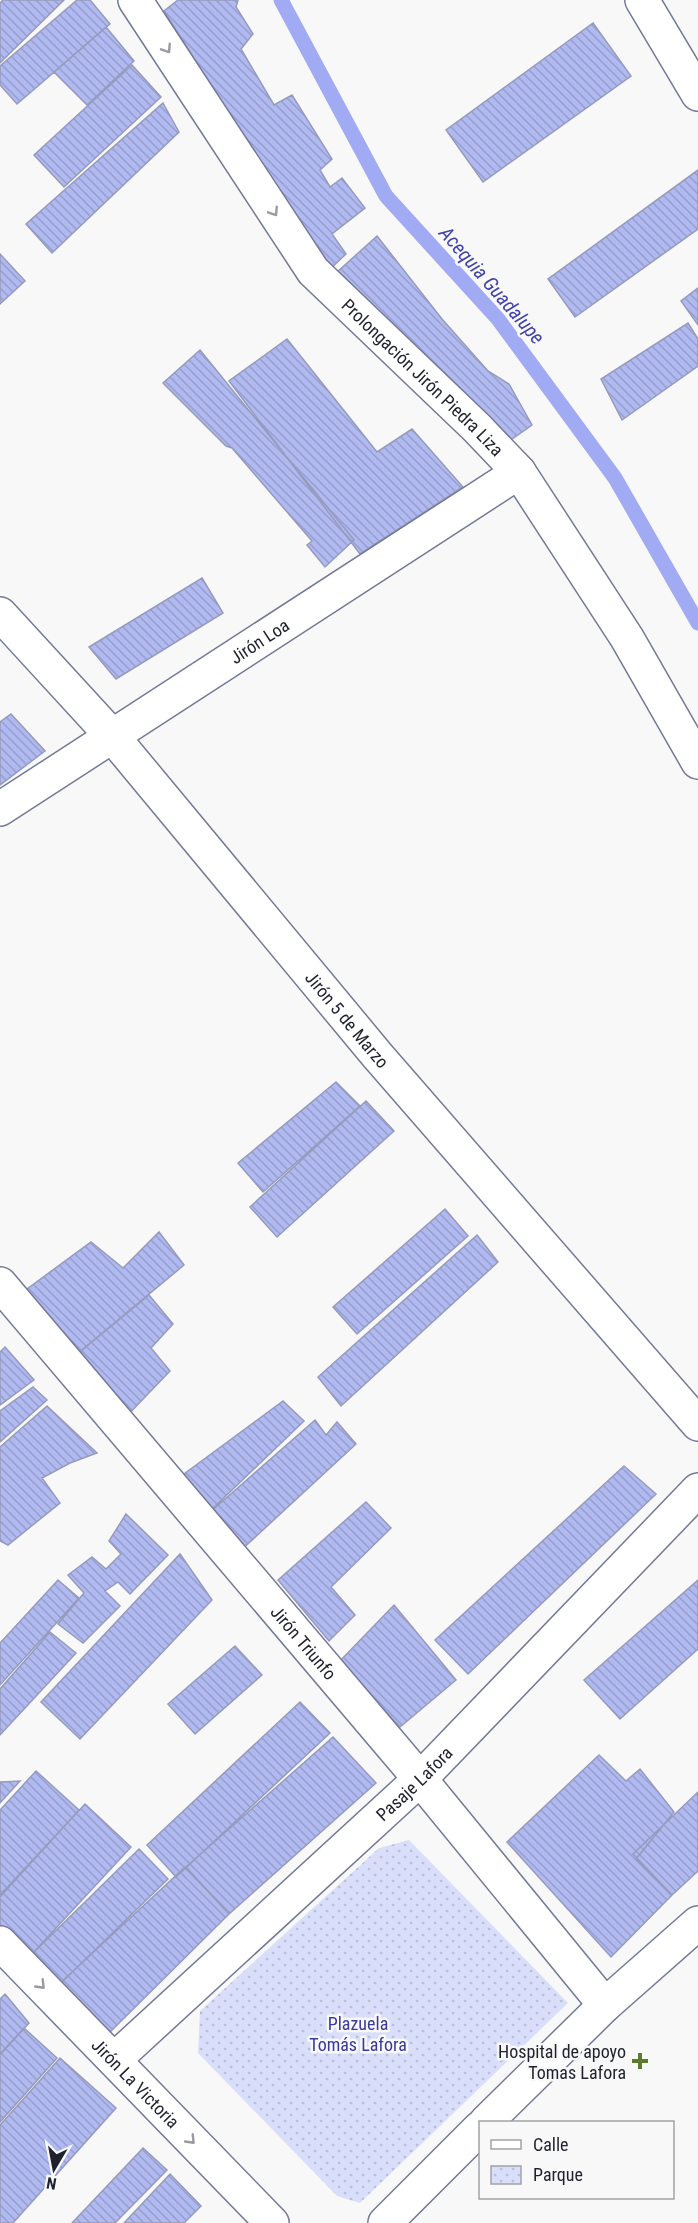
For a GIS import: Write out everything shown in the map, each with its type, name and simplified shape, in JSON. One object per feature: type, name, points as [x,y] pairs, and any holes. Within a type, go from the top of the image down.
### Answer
[{"type":"street","name":"Prolongación Jirón Piedra Liza","points":[[135,0],[313,271],[477,428],[519,472],[627,638],[698,762]]},
{"type":"street","points":[[642,0],[698,94]]},
{"type":"street","name":"Jirón Loa","points":[[0,809],[113,738],[519,472]]},
{"type":"street","name":"Jirón 5 de Marzo","points":[[0,614],[113,738],[377,1055],[698,1424]]},
{"type":"street","name":"Jirón Triunfo","points":[[0,1284],[420,1779],[605,2005]]},
{"type":"street","name":"Pasaje Lafora","points":[[114,2060],[420,1779],[698,1490]]},
{"type":"street","points":[[487,2121],[605,2005],[698,1923]]},
{"type":"street","name":"Jirón La Victoria","points":[[0,1943],[272,2223]]},
{"type":"street","points":[[385,2223],[479,2129]]},
{"type":"green space","name":"Plazuela Tomás Lafora","points":[[409,1840],[568,2003],[360,2203],[337,2196],[198,2053],[200,2011],[379,1848]]},
{"type":"building","points":[[3,0],[64,0],[0,63],[0,3]]},
{"type":"building","points":[[77,0],[90,0],[110,24],[17,104],[0,85],[0,66]]},
{"type":"building","points":[[178,0],[238,0],[236,7],[253,34],[241,49],[274,105],[292,95],[332,159],[320,170],[330,187],[342,178],[365,208],[332,234],[346,254],[328,271],[164,11]]},
{"type":"building","points":[[593,23],[631,76],[483,182],[446,130]]},
{"type":"building","points":[[106,27],[134,61],[87,105],[54,72]]},
{"type":"building","points":[[132,65],[161,97],[64,187],[34,155]]},
{"type":"building","points":[[163,103],[179,132],[52,253],[26,224]]},
{"type":"building","points":[[698,170],[698,229],[575,317],[548,279]]},
{"type":"building","points":[[377,236],[442,319],[488,371],[509,384],[532,425],[505,444],[336,273]]},
{"type":"building","points":[[0,254],[25,281],[0,304]]},
{"type":"building","points":[[698,288],[698,325],[681,301]]},
{"type":"building","points":[[688,323],[698,339],[698,366],[622,420],[601,379]]},
{"type":"building","points":[[287,339],[377,452],[412,429],[463,487],[360,554],[229,381]]},
{"type":"building","points":[[200,350],[354,540],[325,567],[307,545],[312,541],[232,448],[226,446],[163,383]]},
{"type":"building","points":[[202,578],[223,613],[116,679],[89,647]]},
{"type":"building","points":[[11,714],[45,751],[0,785],[0,722]]},
{"type":"building","points":[[336,1082],[360,1106],[263,1192],[238,1163]]},
{"type":"building","points":[[366,1101],[394,1131],[277,1237],[250,1207]]},
{"type":"building","points":[[445,1209],[468,1236],[357,1334],[333,1307]]},
{"type":"building","points":[[159,1232],[184,1265],[71,1359],[16,1297],[91,1242],[123,1268]]},
{"type":"building","points":[[477,1235],[498,1262],[341,1406],[318,1377]]},
{"type":"building","points":[[149,1295],[173,1324],[151,1348],[170,1371],[123,1420],[69,1361]]},
{"type":"building","points":[[5,1347],[34,1380],[0,1405],[0,1352]]},
{"type":"building","points":[[33,1387],[47,1400],[0,1442],[0,1411]]},
{"type":"building","points":[[283,1401],[304,1421],[207,1514],[173,1482]]},
{"type":"building","points":[[47,1406],[97,1453],[70,1463],[42,1478],[60,1503],[8,1545],[0,1541],[0,1447]]},
{"type":"building","points":[[315,1420],[326,1435],[337,1422],[356,1444],[238,1553],[208,1514]]},
{"type":"building","points":[[624,1466],[656,1494],[468,1674],[435,1640]]},
{"type":"building","points":[[366,1502],[391,1528],[331,1587],[355,1615],[329,1641],[278,1580]]},
{"type":"building","points":[[126,1514],[168,1555],[130,1594],[118,1582],[105,1591],[120,1606],[83,1643],[58,1624],[84,1593],[68,1575],[92,1557],[106,1569],[121,1554],[109,1541]]},
{"type":"building","points":[[180,1554],[212,1600],[80,1739],[41,1702]]},
{"type":"building","points":[[58,1580],[79,1598],[0,1685],[0,1643]]},
{"type":"building","points":[[698,1580],[698,1649],[620,1719],[584,1680]]},
{"type":"building","points":[[394,1605],[456,1680],[400,1727],[339,1662]]},
{"type":"building","points":[[50,1632],[76,1653],[0,1735],[0,1689]]},
{"type":"building","points":[[235,1646],[262,1675],[195,1734],[168,1704]]},
{"type":"building","points":[[300,1702],[330,1733],[176,1877],[147,1845]]},
{"type":"building","points":[[333,1737],[376,1783],[229,1914],[186,1867]]},
{"type":"building","points":[[599,1755],[626,1781],[640,1769],[674,1812],[636,1859],[672,1895],[611,1957],[507,1842]]},
{"type":"building","points":[[36,1771],[79,1810],[0,1897],[0,1810]]},
{"type":"building","points":[[20,1781],[0,1803],[0,1782]]},
{"type":"building","points":[[698,1792],[698,1871],[672,1895],[633,1854]]},
{"type":"building","points":[[85,1804],[131,1847],[32,1954],[0,1924],[0,1895]]},
{"type":"building","points":[[139,1849],[168,1879],[61,1983],[32,1954]]},
{"type":"building","points":[[185,1867],[229,1914],[108,2034],[56,1987]]},
{"type":"building","points":[[5,1994],[29,2023],[0,2055],[0,1999]]},
{"type":"building","points":[[24,2028],[57,2058],[0,2122],[0,2054]]},
{"type":"building","points":[[60,2058],[116,2108],[13,2223],[0,2223],[0,2125]]},
{"type":"building","points":[[143,2148],[167,2170],[115,2223],[72,2223]]},
{"type":"building","points":[[170,2174],[201,2206],[184,2223],[124,2223]]},
{"type":"waterway","name":"Acequia Guadalupe","points":[[281,0],[386,196],[498,319],[615,478],[698,623]]},
{"type":"place","name":"Hospital de apoyo Tomas Lafora","points":[[640,2061]]}]
